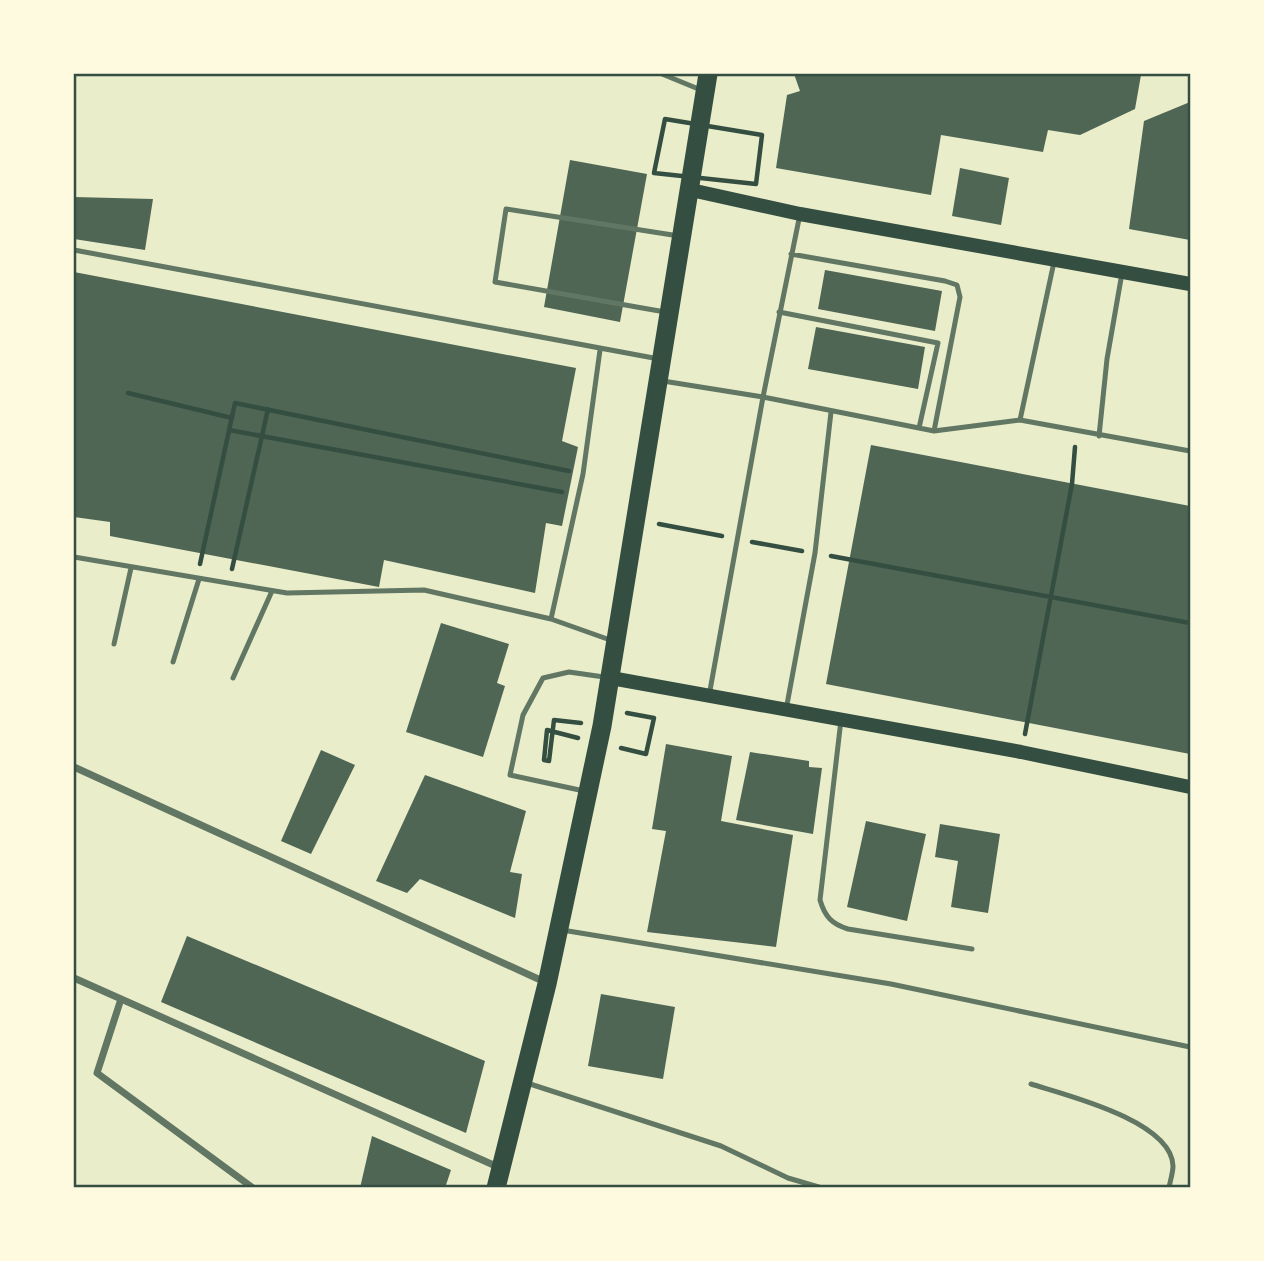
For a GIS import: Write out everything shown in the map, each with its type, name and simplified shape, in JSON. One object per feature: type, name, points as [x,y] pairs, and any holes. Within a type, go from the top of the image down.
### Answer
[{"type":"highway","points":[[496,1188],[547,984],[606,709],[707,83]]},
{"type":"main road","points":[[691,190],[800,214],[1054,262],[1191,284]]},
{"type":"main road","points":[[611,678],[1021,752],[1191,787]]},
{"type":"street","points":[[74,767],[547,984]]},
{"type":"street","points":[[74,978],[500,1168]]},
{"type":"street","points":[[121,999],[97,1073],[253,1188]]},
{"type":"lane","points":[[662,74],[707,83]]},
{"type":"lane","points":[[671,313],[495,282],[506,209],[682,237]]},
{"type":"lane","points":[[709,696],[779,312],[800,214]]},
{"type":"lane","points":[[74,250],[664,360]]},
{"type":"lane","points":[[792,254],[957,285],[960,297],[934,431]]},
{"type":"lane","points":[[1020,420],[1054,262]]},
{"type":"lane","points":[[1099,436],[1107,359],[1122,273]]},
{"type":"lane","points":[[779,312],[938,343],[919,428]]},
{"type":"lane","points":[[551,618],[583,474],[600,349]]},
{"type":"lane","points":[[660,380],[763,397],[934,431],[1020,420],[1191,451]]},
{"type":"lane","points":[[786,709],[815,553],[831,412]]},
{"type":"lane","points":[[74,557],[272,591],[424,590],[551,618],[617,642]]},
{"type":"lane","points":[[114,644],[131,568]]},
{"type":"lane","points":[[173,662],[199,579]]},
{"type":"lane","points":[[233,678],[272,591]]},
{"type":"lane","points":[[588,792],[510,775],[523,715],[543,678],[569,672],[611,678]]},
{"type":"lane","points":[[841,720],[820,900],[823,910],[835,925],[848,929],[972,950]]},
{"type":"lane","points":[[559,929],[891,984],[1191,1047]]},
{"type":"lane","points":[[521,1081],[720,1146],[788,1178],[822,1188]]},
{"type":"lane","points":[[1031,1084],[1102,1107],[1144,1127],[1164,1143],[1173,1164],[1169,1188]]},
{"type":"path","points":[[654,173],[665,119]]},
{"type":"path","points":[[701,124],[762,135],[756,184]]},
{"type":"path","points":[[128,393],[232,418]]},
{"type":"path","points":[[199,579],[235,403],[583,474]]},
{"type":"path","points":[[230,584],[268,409]]},
{"type":"path","points":[[229,430],[579,495]]},
{"type":"path","points":[[1021,752],[1072,484],[1076,431]]},
{"type":"path","points":[[637,520],[1191,623]]},
{"type":"path","points":[[606,709],[654,718],[646,754]]},
{"type":"path","points":[[547,730],[544,760],[550,761],[554,720]]},
{"type":"building","points":[[794,74],[1141,75],[1135,109],[1080,135],[1048,130],[1043,152],[941,135],[931,195],[776,168],[787,95],[800,91]]},
{"type":"building","points":[[1190,102],[1190,240],[1129,229],[1144,121]]},
{"type":"building","points":[[570,160],[647,174],[620,322],[544,307]]},
{"type":"building","points":[[960,168],[1009,178],[1001,225],[952,216]]},
{"type":"building","points":[[74,197],[153,199],[145,250],[74,239]]},
{"type":"building","points":[[825,270],[942,291],[935,331],[818,309]]},
{"type":"building","points":[[74,272],[576,368],[562,441],[578,447],[562,526],[546,523],[535,593],[384,560],[379,587],[110,536],[110,522],[74,517]]},
{"type":"building","points":[[816,327],[925,347],[918,389],[808,369]]},
{"type":"building","points":[[871,445],[1190,506],[1190,754],[826,684]]},
{"type":"building","points":[[441,623],[509,644],[497,683],[505,686],[483,757],[406,732]]},
{"type":"building","points":[[666,744],[732,756],[721,821],[793,835],[776,947],[647,932],[666,831],[652,829]]},
{"type":"building","points":[[321,750],[355,765],[311,854],[281,841]]},
{"type":"building","points":[[750,752],[809,761],[809,767],[822,768],[813,834],[736,820]]},
{"type":"building","points":[[425,775],[526,811],[510,872],[522,874],[515,918],[420,879],[407,893],[376,881]]},
{"type":"building","points":[[866,821],[926,834],[907,921],[847,907]]},
{"type":"building","points":[[940,824],[1000,834],[988,913],[951,907],[958,861],[935,857]]},
{"type":"building","points":[[187,936],[485,1061],[466,1133],[161,1002]]},
{"type":"building","points":[[601,994],[675,1007],[663,1079],[588,1066]]},
{"type":"building","points":[[372,1136],[451,1170],[445,1188],[360,1188]]}]
